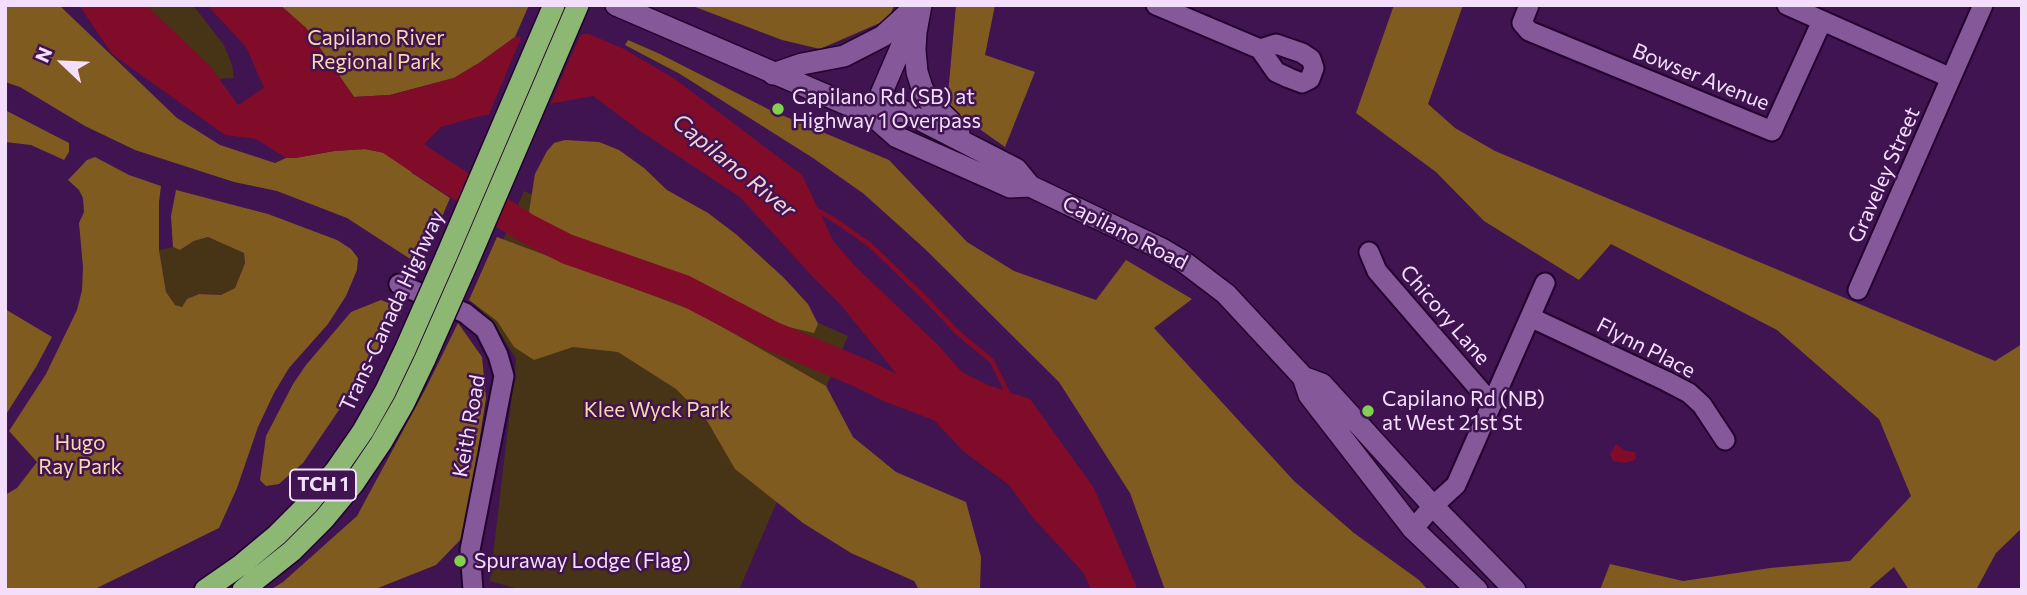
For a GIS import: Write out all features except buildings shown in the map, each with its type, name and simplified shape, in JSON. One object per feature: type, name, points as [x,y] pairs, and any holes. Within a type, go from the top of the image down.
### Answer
[{"type":"highway","name":"Trans-Canada Highway","points":[[243,590],[292,551],[324,519],[354,483],[404,403],[415,355],[554,5]]},
{"type":"highway","name":"Trans-Canada Highway","points":[[205,590],[277,535],[308,504],[336,470],[363,431],[385,392],[446,312],[578,5]]},
{"type":"main road","name":"Capilano Road","points":[[616,5],[872,115],[897,137],[1010,187],[1030,186]]},
{"type":"main road","points":[[773,74],[802,64],[844,56],[883,36],[919,5]]},
{"type":"main road","points":[[872,115],[919,5]]},
{"type":"main road","points":[[919,5],[915,50],[922,88],[930,102],[950,121],[964,141]]},
{"type":"main road","name":"Capilano Road","points":[[872,115],[903,111],[964,141],[1016,169],[1030,186],[1133,234],[1184,262],[1226,294],[1303,377],[1309,396],[1413,529],[1477,590]]},
{"type":"main road","name":"Capilano Road","points":[[1303,377],[1322,384],[1433,506],[1515,590]]},
{"type":"street","points":[[1156,5],[1260,49]]},
{"type":"street","name":"Bowser Avenue","points":[[1529,5],[1522,23],[1530,31],[1772,131],[1822,21]]},
{"type":"street","points":[[1787,5],[1951,78]]},
{"type":"street","name":"Graveley Street","points":[[1858,290],[1983,5]]},
{"type":"street","name":"Chicory Lane","points":[[1369,253],[1377,271],[1492,404]]},
{"type":"street","name":"Keith Road","points":[[399,284],[466,313],[485,329],[498,355],[504,376],[470,550],[473,590]]},
{"type":"street","points":[[1413,529],[1456,485],[1545,284]]},
{"type":"street","name":"Flynn Place","points":[[1530,317],[1689,393],[1702,405],[1725,440]]},
{"type":"green space","points":[[5,5],[59,5],[177,118],[220,145],[275,163],[286,158],[365,149],[408,161],[412,173],[450,198],[421,266],[347,218],[277,191],[234,182],[135,150],[85,126],[20,87],[5,82]]},
{"type":"green space","points":[[135,5],[191,5],[224,45],[234,78],[215,79]]},
{"type":"green space","name":"Capilano River Regional Park","points":[[280,5],[529,5],[515,37],[454,78],[390,95],[354,97],[306,28]]},
{"type":"green space","points":[[690,5],[894,5],[889,19],[820,49],[782,40]]},
{"type":"green space","points":[[956,5],[995,5],[985,55],[1035,72],[1005,147],[947,106]]},
{"type":"green space","points":[[1394,5],[1463,5],[1428,104],[1455,128],[1495,151],[1995,361],[2022,344],[2022,528],[1996,553],[1976,590],[1909,590],[1894,567],[1867,590],[1600,590],[1610,564],[1683,581],[1770,568],[1850,561],[1911,496],[1879,419],[1777,330],[1611,244],[1579,280],[1484,221],[1436,172],[1356,113]]},
{"type":"green space","points":[[628,40],[772,111],[889,160],[967,242],[1014,271],[1096,300],[1126,260],[1192,299],[1154,328],[1294,481],[1354,533],[1419,580],[1428,590],[1165,590],[1130,493],[1059,382],[925,249],[864,194],[813,158],[680,74],[625,45]]},
{"type":"green space","points":[[5,110],[69,143],[69,152],[64,160],[31,145],[5,142]]},
{"type":"green space","points":[[565,140],[599,142],[619,150],[644,168],[667,190],[708,213],[737,235],[808,304],[818,324],[814,333],[784,326],[702,292],[658,279],[575,241],[537,219],[529,212],[535,174],[554,143]]},
{"type":"green space","name":"Hugo Ray Park","points":[[95,157],[129,175],[161,186],[159,250],[166,292],[175,305],[182,307],[187,299],[199,294],[221,295],[235,288],[245,263],[244,253],[208,237],[194,241],[180,250],[173,247],[171,216],[176,190],[268,214],[337,240],[351,249],[358,258],[357,270],[346,296],[328,324],[289,368],[274,393],[219,528],[93,590],[5,590],[5,495],[17,488],[37,462],[9,431],[46,374],[77,310],[82,290],[83,267],[79,223],[84,212],[83,198],[79,190],[68,180],[87,160]]},
{"type":"green space","name":"Klee Wyck Park","points":[[524,191],[848,336],[739,590],[522,590],[490,581],[516,359],[494,323],[475,305]]},
{"type":"green space","points":[[208,237],[244,253],[245,263],[235,288],[221,295],[199,294],[187,299],[182,307],[174,305],[166,292],[159,250],[173,247],[181,250],[194,241]]},
{"type":"green space","points":[[497,237],[694,311],[826,386],[853,437],[896,472],[966,502],[981,557],[980,590],[919,590],[914,581],[851,553],[803,523],[735,469],[706,419],[676,389],[618,352],[573,347],[534,360],[514,347],[497,321],[469,300]]},
{"type":"green space","points":[[381,300],[403,309],[385,342],[303,463],[279,484],[266,486],[260,480],[266,436],[293,384],[351,312]]},
{"type":"green space","points":[[5,309],[52,337],[5,416]]},
{"type":"green space","points":[[458,323],[482,357],[486,398],[465,535],[436,565],[373,590],[270,590],[283,582],[357,516]]},
{"type":"water","name":"Capilano River","points":[[79,5],[146,5],[210,66],[238,105],[264,88],[246,47],[207,5],[280,5],[306,28],[354,97],[390,95],[454,78],[515,37],[589,34],[624,49],[675,79],[802,175],[834,242],[962,372],[988,385],[1030,399],[1094,488],[1138,590],[1091,590],[1083,572],[1033,518],[1009,485],[963,451],[934,420],[840,304],[740,197],[643,133],[593,96],[476,117],[441,127],[408,161],[365,149],[286,158],[256,139],[225,135],[112,54]]},
{"type":"water","points":[[1616,444],[1626,451],[1635,452],[1636,458],[1624,463],[1613,461],[1610,454]]},
{"type":"pier","points":[[582,31],[549,107],[487,119],[523,33]]},
{"type":"waterway","points":[[379,132],[526,228],[567,249],[684,290],[772,336],[891,388],[952,411]]},
{"type":"waterway","points":[[814,209],[870,245],[957,332],[992,361],[1009,396]]},
{"type":"place","name":"Capilano Rd (SB) at Highway 1 Overpass","points":[[778,109]]},
{"type":"place","name":"Capilano Rd (NB) at West 21st St","points":[[1368,411]]},
{"type":"place","name":"Spuraway Lodge (Flag)","points":[[460,561]]}]
